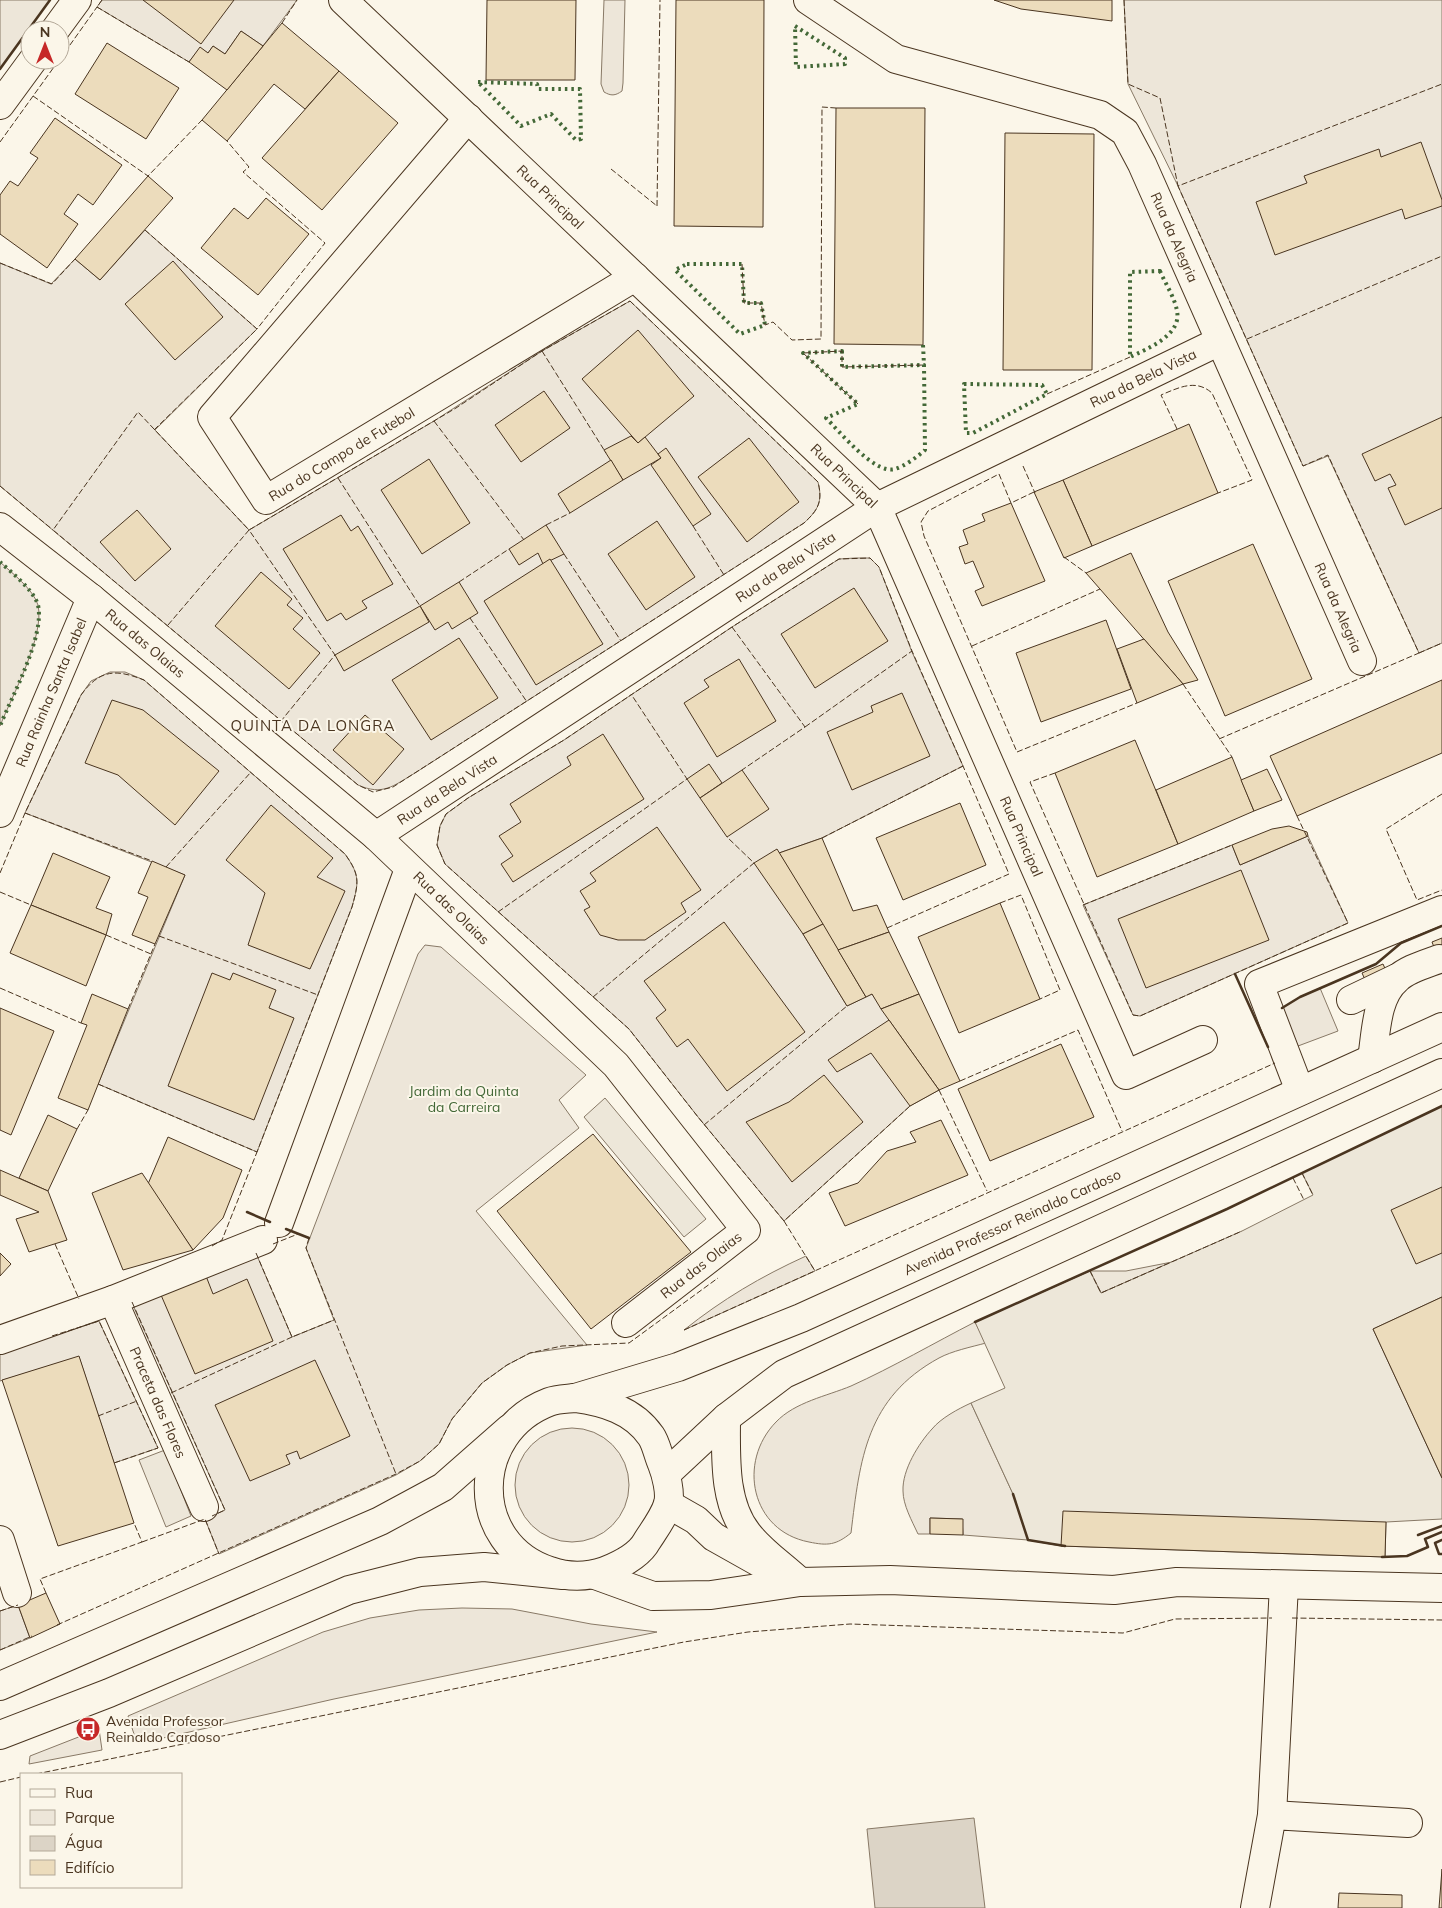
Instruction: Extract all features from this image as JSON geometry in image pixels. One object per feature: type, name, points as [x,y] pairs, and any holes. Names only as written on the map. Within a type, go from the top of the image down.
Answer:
[{"type":"street","points":[[63,20],[78,0]]},
{"type":"street","name":"Rua Principal","points":[[343,0],[877,508],[1126,1075],[1203,1040]]},
{"type":"street","name":"Rua da Alegria","points":[[808,0],[896,60],[1100,115],[1125,132],[1142,164],[1362,661]]},
{"type":"street","points":[[0,105],[26,70]]},
{"type":"street","name":"Rua do Campo de Futebol","points":[[468,118],[212,417],[266,500],[635,277]]},
{"type":"street","name":"Rua da Bela Vista","points":[[376,836],[877,508],[1220,341]]},
{"type":"street","name":"Rua das Olaias","points":[[0,527],[91,598],[376,836],[616,1065],[746,1230],[626,1324]]},
{"type":"street","name":"Rua Rainha Santa Isabel","points":[[0,813],[91,598]]},
{"type":"street","points":[[0,1340],[113,1300],[271,1232],[409,869]]},
{"type":"street","points":[[1300,1091],[1259,984],[1442,910]]},
{"type":"street","points":[[1351,1000],[1397,978],[1440,964]]},
{"type":"street","points":[[1381,1006],[1440,964]]},
{"type":"street","points":[[1372,1059],[1381,1006],[1386,992],[1397,978]]},
{"type":"street","name":"Avenida Professor Reinaldo Cardoso","points":[[575,1398],[678,1367],[794,1322],[1442,1027]]},
{"type":"street","points":[[666,1474],[726,1418],[784,1374],[1442,1073]]},
{"type":"street","name":"Praceta das Flores","points":[[113,1300],[204,1507]]},
{"type":"street","points":[[0,1686],[380,1522],[443,1487],[528,1412],[551,1402],[575,1398],[604,1402],[630,1415],[651,1436],[666,1474],[668,1504],[645,1546],[622,1565],[595,1575]]},
{"type":"street","points":[[726,1418],[727,1461],[731,1495],[739,1520],[749,1535],[800,1582]]},
{"type":"street","points":[[509,1429],[495,1452],[488,1478],[489,1505],[499,1530],[515,1552],[538,1567],[563,1575]]},
{"type":"street","points":[[668,1504],[696,1520],[714,1537],[764,1566],[800,1582]]},
{"type":"street","points":[[0,1540],[17,1592]]},
{"type":"street","points":[[0,1735],[100,1697],[349,1590],[420,1572],[484,1566],[563,1575],[595,1575],[653,1596],[711,1595],[800,1582],[890,1580],[1114,1590],[1177,1582],[1442,1588]]},
{"type":"street","points":[[1255,1908],[1272,1815],[1284,1585]]},
{"type":"street","points":[[1272,1815],[1408,1823]]},
{"type":"green space","points":[[0,0],[50,0],[36,20],[20,20],[20,41],[0,69]]},
{"type":"green space","points":[[102,0],[297,0],[263,46],[241,31],[225,54],[213,46],[208,53],[200,48],[189,62],[97,7]]},
{"type":"green space","points":[[604,0],[625,0],[622,91],[613,95],[604,92],[601,84]]},
{"type":"green space","points":[[1124,0],[1442,0],[1442,643],[1419,653],[1328,456],[1303,466],[1178,186],[1128,84]]},
{"type":"green space","points":[[145,230],[257,329],[155,430],[249,530],[434,421],[542,351],[630,301],[818,482],[820,495],[816,510],[804,523],[415,773],[388,788],[374,790],[358,785],[0,486],[0,263],[51,284],[75,259],[100,280]]},
{"type":"green space","points":[[870,558],[879,567],[912,652],[963,766],[822,838],[779,853],[803,934],[847,1006],[872,994],[939,1090],[910,1106],[784,1221],[698,1117],[629,1029],[445,864],[437,845],[440,826],[446,814],[468,798],[564,740],[732,627],[839,559]]},
{"type":"green space","points":[[0,562],[32,593],[38,605],[39,618],[37,633],[26,666],[0,726]]},
{"type":"green space","points":[[110,672],[125,672],[144,680],[345,854],[356,873],[357,885],[352,907],[257,1152],[98,1084],[185,875],[25,813],[81,695],[91,681]]},
{"type":"green space","points":[[1308,836],[1348,923],[1140,1016],[1133,1015],[1083,905],[1232,845],[1240,865]]},
{"type":"green space","name":"Jardim da Quinta da Carreira","points":[[425,945],[441,947],[586,1075],[559,1100],[579,1128],[476,1211],[587,1345],[530,1353],[507,1365],[482,1383],[452,1419],[439,1444],[420,1461],[396,1475],[219,1554],[205,1519],[225,1510],[131,1301],[255,1251],[292,1337],[334,1320],[306,1248],[418,954]]},
{"type":"green space","points":[[1320,988],[1338,1031],[1298,1046],[1282,1008]]},
{"type":"green space","points":[[806,1256],[815,1271],[684,1330],[742,1289]]},
{"type":"green space","points":[[1172,1262],[1101,1293],[1090,1271],[1126,1271]]},
{"type":"green space","points":[[99,1321],[158,1448],[114,1463],[79,1357],[0,1381],[0,1353]]},
{"type":"green space","points":[[975,1322],[986,1343],[939,1358],[915,1374],[896,1392],[881,1411],[871,1433],[858,1480],[851,1533],[831,1544],[821,1544],[789,1535],[774,1524],[763,1510],[756,1493],[754,1475],[757,1456],[764,1438],[776,1422],[792,1409],[867,1379]]},
{"type":"green space","points":[[971,1403],[1013,1494],[1028,1540],[963,1535],[962,1519],[930,1518],[930,1534],[918,1534],[908,1513],[903,1496],[903,1483],[908,1466],[917,1449],[940,1421]]},
{"type":"green space","points":[[572,1428],[594,1432],[612,1445],[625,1463],[629,1485],[625,1507],[612,1525],[594,1538],[572,1542],[550,1538],[532,1525],[519,1507],[515,1485],[519,1463],[532,1445],[550,1432]]},
{"type":"green space","points":[[18,1605],[30,1638],[0,1650],[0,1611]]},
{"type":"green space","points":[[462,1608],[512,1609],[591,1624],[657,1632],[334,1699],[163,1738],[136,1740],[128,1716],[323,1632],[370,1618],[419,1610]]},
{"type":"green space","points":[[99,1729],[102,1750],[29,1764],[30,1756]]},
{"type":"shaded area","points":[[605,1098],[706,1219],[684,1237],[584,1117]]},
{"type":"shaded area","points":[[1442,1106],[1442,1297],[1373,1329],[1442,1478],[1442,1519],[1386,1522],[1385,1557],[1061,1546],[1028,1540],[1013,1494],[971,1403],[1005,1388],[975,1322],[1090,1271],[1101,1293],[1242,1231],[1313,1195],[1302,1173]]},
{"type":"shaded area","points":[[165,1450],[191,1516],[166,1527],[139,1460]]},
{"type":"water","points":[[974,1818],[985,1908],[875,1908],[867,1829]]},
{"type":"building","points":[[143,0],[234,0],[201,44]]},
{"type":"building","points":[[487,0],[576,0],[575,80],[486,80]]},
{"type":"building","points":[[676,0],[764,0],[763,227],[674,226]]},
{"type":"building","points":[[994,0],[1112,0],[1112,21],[1021,9]]},
{"type":"building","points":[[282,23],[339,71],[305,109],[274,84],[227,141],[202,120]]},
{"type":"building","points":[[241,31],[263,46],[227,90],[189,62],[200,47],[208,53],[213,46],[225,54]]},
{"type":"building","points":[[107,43],[179,88],[146,139],[75,94]]},
{"type":"building","points":[[339,71],[398,123],[322,210],[262,158]]},
{"type":"building","points":[[836,108],[925,108],[923,345],[834,344]]},
{"type":"building","points":[[55,118],[122,165],[93,205],[78,194],[64,214],[78,224],[47,268],[0,234],[0,195],[10,181],[18,186],[38,158],[30,153]]},
{"type":"building","points":[[1005,133],[1094,134],[1092,370],[1003,370]]},
{"type":"building","points":[[1421,142],[1442,200],[1442,206],[1405,219],[1402,209],[1275,255],[1256,202],[1307,183],[1304,176],[1379,149],[1381,157]]},
{"type":"building","points":[[148,176],[173,198],[100,280],[75,259]]},
{"type":"building","points":[[266,198],[309,234],[258,295],[201,248],[234,208],[248,219]]},
{"type":"building","points":[[173,261],[223,317],[175,360],[125,304]]},
{"type":"building","points":[[638,330],[694,396],[638,443],[582,379]]},
{"type":"building","points":[[544,391],[570,428],[521,462],[495,425]]},
{"type":"building","points":[[1442,417],[1442,508],[1405,525],[1388,488],[1396,485],[1390,474],[1375,481],[1362,454]]},
{"type":"building","points":[[1189,424],[1218,493],[1092,546],[1063,480]]},
{"type":"building","points":[[631,436],[638,443],[645,437],[661,458],[623,480],[604,450]]},
{"type":"building","points":[[749,438],[799,502],[747,542],[698,477]]},
{"type":"building","points":[[666,448],[711,514],[693,526],[651,465],[661,458],[658,454]]},
{"type":"building","points":[[429,459],[470,523],[422,554],[381,490]]},
{"type":"building","points":[[611,460],[623,480],[570,513],[558,494]]},
{"type":"building","points":[[1063,480],[1092,546],[1064,558],[1034,492]]},
{"type":"building","points":[[1011,503],[1045,581],[982,606],[975,591],[984,587],[973,561],[965,564],[959,547],[968,544],[963,530],[985,521],[982,514]]},
{"type":"building","points":[[137,510],[171,549],[135,581],[100,542]]},
{"type":"building","points":[[341,515],[351,531],[358,526],[393,584],[362,601],[367,608],[346,620],[341,613],[327,621],[283,549]]},
{"type":"building","points":[[657,521],[695,577],[646,610],[608,554]]},
{"type":"building","points":[[546,525],[564,554],[543,564],[538,553],[519,565],[509,549]]},
{"type":"building","points":[[1253,544],[1312,679],[1225,716],[1168,581]]},
{"type":"building","points":[[1131,553],[1168,632],[1198,680],[1183,684],[1086,573]]},
{"type":"building","points":[[550,559],[603,644],[536,685],[484,601]]},
{"type":"building","points":[[261,572],[292,599],[287,605],[303,618],[293,629],[320,653],[289,689],[215,626]]},
{"type":"building","points":[[459,582],[478,613],[452,629],[448,622],[435,630],[420,606]]},
{"type":"building","points":[[854,588],[888,641],[815,688],[781,634]]},
{"type":"building","points":[[420,606],[429,622],[344,671],[335,655]]},
{"type":"building","points":[[1106,620],[1131,689],[1041,722],[1016,653]]},
{"type":"building","points":[[459,638],[498,698],[431,740],[392,680]]},
{"type":"building","points":[[1144,639],[1183,684],[1137,703],[1117,649]]},
{"type":"building","points":[[739,659],[776,721],[717,757],[684,703],[709,687],[704,680]]},
{"type":"building","points":[[1442,680],[1442,753],[1297,816],[1270,756]]},
{"type":"building","points":[[902,693],[930,756],[852,790],[827,732],[873,712],[871,706]]},
{"type":"building","points":[[112,700],[143,710],[219,771],[175,825],[118,775],[85,763]]},
{"type":"building","points":[[365,715],[404,749],[373,785],[333,750]]},
{"type":"building","points":[[603,734],[644,799],[513,882],[501,864],[513,856],[499,836],[521,822],[510,804],[571,765],[567,757]]},
{"type":"building","points":[[1135,740],[1178,844],[1097,877],[1055,773]]},
{"type":"building","points":[[1232,757],[1254,811],[1178,844],[1156,790]]},
{"type":"building","points":[[709,764],[722,783],[700,798],[687,779]]},
{"type":"building","points":[[1267,769],[1282,800],[1254,811],[1241,780]]},
{"type":"building","points":[[742,770],[769,809],[727,837],[700,798]]},
{"type":"building","points":[[960,803],[986,865],[903,900],[876,838]]},
{"type":"building","points":[[271,805],[333,858],[317,877],[345,891],[310,969],[248,945],[265,893],[226,860]]},
{"type":"building","points":[[1289,826],[1307,832],[1308,836],[1240,865],[1232,845],[1272,829]]},
{"type":"building","points":[[657,827],[701,890],[681,903],[686,912],[645,940],[618,940],[600,935],[584,910],[590,907],[580,891],[596,881],[590,873]]},
{"type":"building","points":[[822,838],[853,911],[877,905],[889,932],[838,950],[779,853]]},
{"type":"building","points":[[777,849],[823,924],[803,934],[754,863]]},
{"type":"building","points":[[53,853],[110,877],[96,908],[112,914],[106,935],[31,905]]},
{"type":"building","points":[[152,861],[185,875],[155,944],[132,935],[148,897],[138,893]]},
{"type":"building","points":[[1241,870],[1269,940],[1146,988],[1118,919]]},
{"type":"building","points":[[1000,903],[1040,999],[959,1033],[918,937]]},
{"type":"building","points":[[31,905],[106,935],[86,986],[10,953]]},
{"type":"building","points":[[724,922],[805,1032],[727,1091],[688,1039],[677,1047],[656,1018],[666,1010],[644,981]]},
{"type":"building","points":[[823,924],[866,997],[847,1006],[803,934]]},
{"type":"building","points":[[889,932],[919,994],[881,1009],[872,994],[866,997],[838,950]]},
{"type":"building","points":[[1442,938],[1442,967],[1432,942]]},
{"type":"building","points":[[1383,964],[1388,975],[1367,984],[1362,973]]},
{"type":"building","points":[[212,973],[230,980],[233,973],[276,990],[269,1008],[294,1018],[254,1120],[168,1086]]},
{"type":"building","points":[[92,994],[128,1009],[88,1110],[58,1098],[87,1025],[81,1023]]},
{"type":"building","points":[[919,994],[960,1081],[939,1090],[881,1009]]},
{"type":"building","points":[[0,1008],[54,1031],[11,1135],[0,1130]]},
{"type":"building","points":[[889,1020],[939,1090],[910,1106],[871,1053],[837,1072],[828,1060]]},
{"type":"building","points":[[1061,1044],[1094,1117],[990,1161],[958,1089]]},
{"type":"building","points":[[824,1075],[863,1122],[792,1182],[746,1122],[789,1102]]},
{"type":"building","points":[[48,1115],[77,1129],[48,1191],[19,1178]]},
{"type":"building","points":[[941,1120],[968,1175],[845,1226],[829,1193],[858,1183],[887,1151],[916,1142],[910,1132]]},
{"type":"building","points":[[593,1134],[691,1252],[591,1329],[497,1211]]},
{"type":"building","points":[[168,1137],[242,1170],[223,1218],[193,1250],[148,1184]]},
{"type":"building","points":[[0,1170],[48,1191],[67,1240],[29,1252],[16,1219],[39,1212],[0,1195]]},
{"type":"building","points":[[142,1173],[193,1250],[123,1270],[92,1193]]},
{"type":"building","points":[[1442,1187],[1442,1253],[1416,1264],[1391,1210]]},
{"type":"building","points":[[0,1253],[11,1264],[0,1276]]},
{"type":"building","points":[[206,1276],[213,1294],[247,1279],[273,1341],[195,1374],[161,1295]]},
{"type":"building","points":[[1442,1297],[1442,1478],[1373,1329]]},
{"type":"building","points":[[79,1356],[134,1523],[58,1546],[2,1380]]},
{"type":"building","points":[[315,1360],[350,1436],[300,1459],[297,1451],[286,1455],[290,1464],[250,1481],[215,1405]]},
{"type":"building","points":[[1063,1511],[1386,1522],[1385,1557],[1061,1546]]},
{"type":"building","points":[[930,1518],[963,1519],[963,1535],[930,1534]]},
{"type":"building","points":[[46,1593],[60,1624],[30,1638],[18,1605]]},
{"type":"building","points":[[1442,1869],[1442,1908],[1439,1908]]},
{"type":"building","points":[[1339,1893],[1402,1895],[1402,1908],[1338,1908]]},
{"type":"hedge","points":[[795,26],[845,58],[845,64],[796,67],[795,26]]},
{"type":"hedge","points":[[478,82],[537,84],[538,89],[580,89],[581,139],[576,140],[551,114],[521,126],[478,82]]},
{"type":"hedge","points":[[687,264],[742,264],[744,303],[761,303],[765,325],[740,334],[675,270],[687,264]]},
{"type":"hedge","points":[[1160,271],[1174,301],[1177,320],[1169,334],[1162,340],[1130,357],[1130,272],[1160,271]]},
{"type":"hedge","points":[[923,345],[924,365]]},
{"type":"hedge","points":[[842,351],[842,367],[924,365],[925,450],[903,466],[895,469],[878,466],[858,451],[826,418],[858,404],[803,353],[842,351]]},
{"type":"hedge","points":[[964,384],[1042,385],[1047,394],[973,433],[966,433],[964,384]]},
{"type":"hedge","points":[[0,562],[32,593],[38,605],[39,618],[37,633],[26,666],[0,726]]},
{"type":"fence","points":[[102,0],[97,7],[189,62]]},
{"type":"fence","points":[[282,23],[297,0]]},
{"type":"fence","points":[[657,206],[660,0]]},
{"type":"fence","points":[[1124,0],[1128,84],[1160,98],[1178,186]]},
{"type":"fence","points":[[70,45],[97,7]]},
{"type":"fence","points":[[0,142],[52,70]]},
{"type":"fence","points":[[1219,739],[1419,653],[1328,455],[1303,466],[1178,186],[1442,84]]},
{"type":"fence","points":[[33,96],[148,176],[202,120]]},
{"type":"fence","points":[[742,264],[744,303],[761,303],[765,325],[773,322],[792,340],[821,339],[822,107],[836,108]]},
{"type":"fence","points":[[145,230],[257,329],[325,243],[243,172],[249,167],[227,141]]},
{"type":"fence","points":[[611,169],[657,206]]},
{"type":"fence","points":[[1247,339],[1442,256]]},
{"type":"fence","points":[[0,263],[52,284],[75,259]]},
{"type":"fence","points":[[630,301],[818,482],[820,495],[816,510],[804,523],[393,787],[373,792],[358,785],[53,530],[138,412],[249,530],[456,408],[542,351],[630,301]]},
{"type":"fence","points":[[154,430],[257,329]]},
{"type":"fence","points":[[542,351],[606,453]]},
{"type":"fence","points":[[858,404],[803,353],[842,351],[842,367],[924,365]]},
{"type":"fence","points":[[1047,394],[1130,357]]},
{"type":"fence","points":[[1177,429],[1161,395],[1181,387],[1194,385],[1200,386],[1212,393],[1252,480],[1218,493]]},
{"type":"fence","points":[[434,421],[524,540]]},
{"type":"fence","points":[[1023,466],[1035,493]]},
{"type":"fence","points":[[1034,492],[1011,503],[999,474],[928,511],[921,522],[924,536],[1017,752],[1137,703]]},
{"type":"fence","points":[[338,478],[420,606]]},
{"type":"fence","points":[[0,486],[53,530]]},
{"type":"fence","points":[[546,525],[570,513]]},
{"type":"fence","points":[[693,526],[724,575]]},
{"type":"fence","points":[[168,625],[249,530],[335,655],[281,721]]},
{"type":"fence","points":[[459,582],[509,549]]},
{"type":"fence","points":[[564,554],[621,641]]},
{"type":"fence","points":[[1064,557],[1086,573]]},
{"type":"fence","points":[[822,838],[963,766],[912,651],[879,567],[870,558],[839,559],[732,627],[564,740],[468,798],[446,814],[440,826],[437,845],[445,864],[629,1029],[698,1117],[784,1221],[910,1106]]},
{"type":"fence","points":[[972,646],[1100,589]]},
{"type":"fence","points":[[470,618],[527,702]]},
{"type":"fence","points":[[732,627],[805,727],[742,770]]},
{"type":"fence","points":[[1419,653],[1442,643]]},
{"type":"fence","points":[[805,727],[912,651]]},
{"type":"fence","points":[[98,1084],[257,1152],[352,907],[357,885],[356,873],[345,854],[144,680],[125,674],[109,674],[95,680],[81,695],[25,813],[152,861]]},
{"type":"fence","points":[[1183,684],[1232,757]]},
{"type":"fence","points":[[498,912],[687,779],[631,694]]},
{"type":"fence","points":[[887,928],[1009,874],[963,766]]},
{"type":"fence","points":[[166,867],[251,772]]},
{"type":"fence","points":[[1055,773],[1030,782],[1133,1015],[1140,1016],[1348,923],[1297,816]]},
{"type":"fence","points":[[1442,794],[1386,829],[1417,900],[1442,890]]},
{"type":"fence","points":[[0,873],[25,813]]},
{"type":"fence","points":[[593,997],[754,863],[727,837]]},
{"type":"fence","points":[[1083,905],[1232,845]]},
{"type":"fence","points":[[0,892],[31,905]]},
{"type":"fence","points":[[1000,903],[1021,895],[1060,990],[1040,999]]},
{"type":"fence","points":[[106,935],[151,954]]},
{"type":"fence","points":[[159,936],[318,995]]},
{"type":"fence","points":[[128,1009],[155,944]]},
{"type":"fence","points":[[0,988],[81,1023]]},
{"type":"fence","points":[[704,1125],[847,1006]]},
{"type":"fence","points":[[960,1081],[1078,1030],[1122,1131]]},
{"type":"fence","points":[[684,1330],[1275,1063]]},
{"type":"fence","points":[[939,1090],[987,1191]]},
{"type":"fence","points":[[77,1129],[88,1110]]},
{"type":"fence","points":[[212,1246],[222,1240],[257,1152]]},
{"type":"fence","points":[[1302,1173],[1313,1195]]},
{"type":"fence","points":[[1293,1178],[1304,1200]]},
{"type":"fence","points":[[784,1221],[815,1271]]},
{"type":"fence","points":[[1090,1271],[1101,1293],[1242,1231]]},
{"type":"fence","points":[[273,1244],[298,1234]]},
{"type":"fence","points":[[309,1238],[306,1248],[396,1474]]},
{"type":"fence","points":[[55,1244],[79,1299]]},
{"type":"fence","points":[[256,1253],[292,1337],[334,1320]]},
{"type":"fence","points":[[57,1625],[396,1474],[420,1461],[439,1444],[452,1419],[482,1383],[507,1365],[530,1353],[562,1346],[629,1343],[718,1278]]},
{"type":"fence","points":[[132,1302],[225,1510],[212,1516]]},
{"type":"fence","points":[[52,1336],[99,1321],[158,1448],[114,1463]]},
{"type":"fence","points":[[171,1393],[292,1337]]},
{"type":"fence","points":[[98,1416],[137,1401]]},
{"type":"fence","points":[[142,1542],[205,1519],[219,1554]]},
{"type":"fence","points":[[46,1593],[40,1579],[142,1542],[134,1523]]},
{"type":"fence","points":[[0,1611],[18,1605]]},
{"type":"fence","points":[[41,1773],[684,1642],[748,1632],[850,1624],[1123,1633],[1175,1619],[1272,1618]]},
{"type":"fence","points":[[1292,1618],[1442,1620]]},
{"type":"fence","points":[[0,1650],[32,1636]]},
{"type":"fence","points":[[0,1782],[20,1777]]},
{"type":"wall","points":[[0,69],[50,0]]},
{"type":"wall","points":[[1282,1008],[1300,997],[1376,964],[1401,943],[1442,926]]},
{"type":"wall","points":[[1235,974],[1268,1047]]},
{"type":"wall","points":[[975,1322],[1227,1209],[1442,1106]]},
{"type":"wall","points":[[247,1212],[270,1222]]},
{"type":"wall","points":[[286,1229],[309,1238]]},
{"type":"wall","points":[[1013,1494],[1028,1540],[1065,1546]]},
{"type":"wall","points":[[1418,1535],[1442,1526]]},
{"type":"wall","points":[[1382,1557],[1407,1556],[1428,1547],[1425,1539],[1442,1532]]},
{"type":"wall","points":[[1442,1540],[1435,1543],[1439,1554],[1442,1554]]},
{"type":"place","name":"Avenida Professor Reinaldo Cardoso","points":[[88,1729]]},
{"type":"district","name":"QUINTA DA LONGRA","points":[[313,726]]}]
